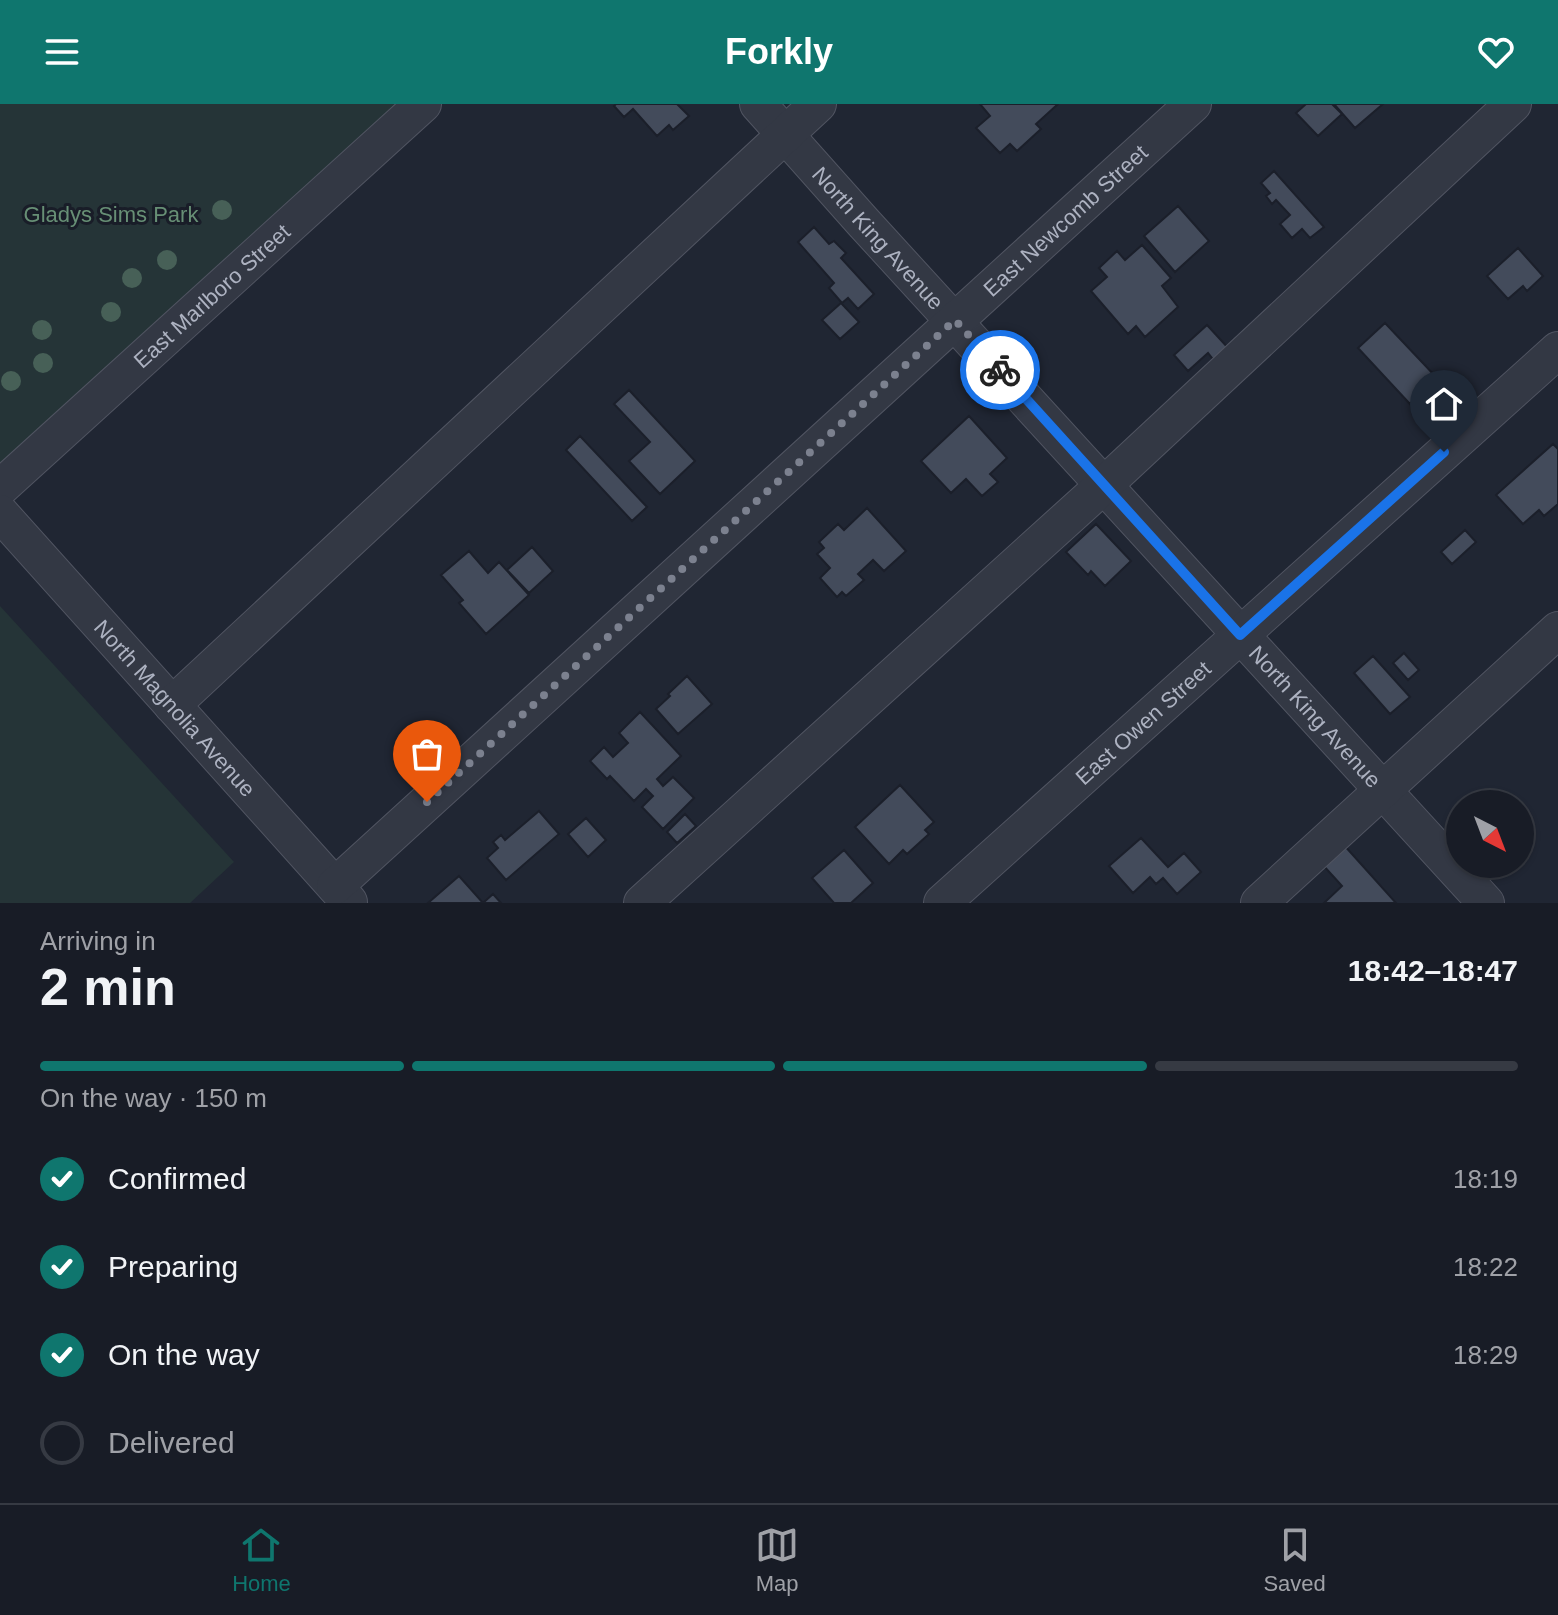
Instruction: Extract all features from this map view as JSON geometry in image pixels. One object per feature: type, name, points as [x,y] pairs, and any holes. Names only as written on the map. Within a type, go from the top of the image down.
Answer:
[{"type":"street","name":"East Marlboro Street","points":[[0,488],[423,104]]},
{"type":"street","name":"North King Avenue","points":[[758,104],[1486,903]]},
{"type":"street","points":[[172,705],[818,104]]},
{"type":"street","name":"East Newcomb Street","points":[[343,894],[955,320],[1193,104]]},
{"type":"street","points":[[642,903],[1104,485],[1513,104]]},
{"type":"street","name":"East Owen Street","points":[[942,903],[1558,350]]},
{"type":"street","name":"North Magnolia Avenue","points":[[0,513],[343,894]]},
{"type":"street","points":[[1259,903],[1558,630]]},
{"type":"green space","name":"Gladys Sims Park","points":[[0,104],[396,104],[0,463]]},
{"type":"green space","points":[[0,606],[234,862],[190,903],[0,903]]},
{"type":"building","points":[[677,104],[689,116],[673,130],[669,125],[657,136],[633,109],[624,117],[614,106]]},
{"type":"building","points":[[980,104],[1058,104],[1036,124],[1041,129],[1017,151],[1010,144],[1000,153],[976,128],[990,116]]},
{"type":"building","points":[[1306,104],[1332,104],[1342,114],[1318,136],[1296,113]]},
{"type":"building","points":[[1334,104],[1383,104],[1355,128]]},
{"type":"building","points":[[1274,171],[1324,227],[1310,238],[1302,229],[1292,238],[1280,224],[1290,215],[1276,200],[1272,204],[1266,196],[1270,193],[1261,183]]},
{"type":"building","points":[[1178,206],[1209,241],[1175,272],[1144,236]]},
{"type":"building","points":[[814,227],[829,244],[834,241],[846,253],[841,258],[874,294],[858,309],[848,298],[842,303],[829,288],[834,283],[798,242]]},
{"type":"building","points":[[1142,245],[1171,278],[1162,286],[1178,307],[1145,337],[1136,326],[1128,334],[1091,291],[1107,277],[1099,268],[1117,251],[1125,260]]},
{"type":"building","points":[[1518,248],[1543,276],[1527,291],[1523,286],[1508,299],[1487,276]]},
{"type":"building","points":[[841,303],[859,322],[840,339],[822,320]]},
{"type":"building","points":[[1385,323],[1437,378],[1410,404],[1358,348]]},
{"type":"building","points":[[1207,325],[1230,350],[1216,363],[1208,353],[1188,371],[1174,355]]},
{"type":"building","points":[[629,390],[695,461],[660,494],[629,461],[650,442],[614,404]]},
{"type":"building","points":[[969,416],[1007,458],[990,474],[998,482],[982,496],[966,479],[951,493],[921,461]]},
{"type":"building","points":[[580,436],[647,507],[632,521],[566,450]]},
{"type":"building","points":[[1553,444],[1558,449],[1558,504],[1544,516],[1539,510],[1523,524],[1496,495]]},
{"type":"building","points":[[867,508],[906,551],[884,571],[873,560],[858,574],[864,580],[846,596],[842,592],[837,597],[820,578],[830,568],[817,554],[824,548],[819,542],[838,524],[844,530]]},
{"type":"building","points":[[1096,524],[1131,561],[1105,586],[1091,571],[1088,575],[1066,552]]},
{"type":"building","points":[[1465,530],[1476,542],[1452,564],[1441,552]]},
{"type":"building","points":[[532,547],[553,571],[529,593],[507,570]]},
{"type":"building","points":[[469,551],[488,573],[499,562],[529,595],[486,634],[459,603],[463,600],[441,575]]},
{"type":"building","points":[[1404,653],[1419,670],[1408,680],[1393,663]]},
{"type":"building","points":[[1373,656],[1410,697],[1390,714],[1354,673]]},
{"type":"building","points":[[687,676],[712,704],[678,734],[656,709]]},
{"type":"building","points":[[640,712],[681,756],[657,779],[663,786],[673,777],[694,798],[663,829],[642,807],[653,796],[646,789],[634,801],[590,761],[604,747],[613,757],[628,743],[619,733]]},
{"type":"building","points":[[900,785],[934,822],[925,830],[929,834],[907,854],[903,850],[889,864],[855,827]]},
{"type":"building","points":[[539,811],[559,834],[506,880],[487,858],[498,848],[493,842],[501,835],[505,840]]},
{"type":"building","points":[[685,814],[696,826],[677,843],[667,832]]},
{"type":"building","points":[[586,818],[606,840],[588,857],[568,834]]},
{"type":"building","points":[[1141,838],[1168,867],[1184,853],[1201,872],[1177,894],[1163,878],[1156,884],[1150,877],[1133,893],[1109,866]]},
{"type":"building","points":[[1343,844],[1396,903],[1324,903],[1342,886],[1322,864]]},
{"type":"building","points":[[844,850],[873,883],[851,903],[834,903],[812,878]]},
{"type":"building","points":[[459,876],[483,903],[428,903]]},
{"type":"building","points":[[493,894],[501,903],[483,903]]},
{"type":"way so far","points":[[427,802],[955,320],[1000,370]]},
{"type":"route","points":[[1000,370],[1240,635],[1444,452]]}]
